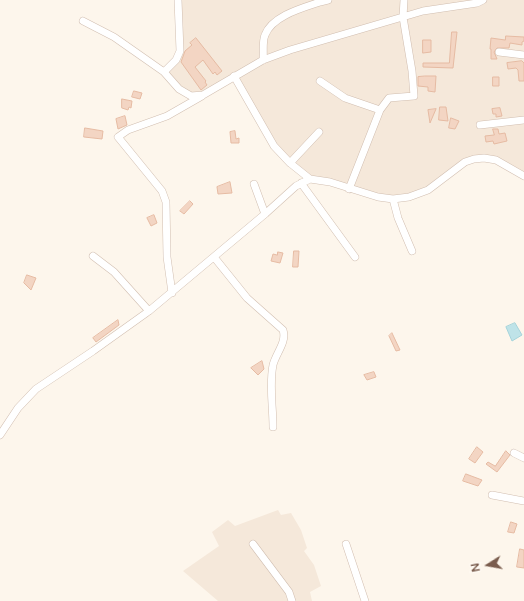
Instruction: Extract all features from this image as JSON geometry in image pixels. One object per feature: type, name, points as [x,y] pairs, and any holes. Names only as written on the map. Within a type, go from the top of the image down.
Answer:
[{"type":"street","points":[[164,72],[176,60],[180,51],[178,0]]},
{"type":"street","points":[[306,7],[311,0]]},
{"type":"street","points":[[263,60],[264,36],[268,28],[276,21],[320,1],[328,0]]},
{"type":"street","points":[[349,189],[380,110],[389,98],[414,96],[412,71],[402,17],[404,0]]},
{"type":"street","points":[[172,293],[167,257],[166,202],[158,187],[118,137],[128,130],[167,116],[263,60],[290,50],[423,11],[477,3],[482,0]]},
{"type":"street","points":[[83,21],[114,37],[164,72],[179,88],[190,96],[204,95]]},
{"type":"street","points":[[499,52],[524,56]]},
{"type":"street","points":[[234,76],[274,146],[290,163],[310,179],[330,182],[386,199],[393,199],[409,197],[428,190],[465,162],[474,159],[484,158],[496,160],[524,176]]},
{"type":"street","points":[[320,81],[345,98],[380,110]]},
{"type":"street","points":[[480,125],[524,120]]},
{"type":"street","points":[[290,163],[319,132]]},
{"type":"street","points":[[0,435],[18,408],[36,389],[149,311],[266,214],[296,186],[310,179]]},
{"type":"street","points":[[301,183],[355,257]]},
{"type":"street","points":[[254,184],[266,214]]},
{"type":"street","points":[[393,199],[398,218],[412,251]]},
{"type":"street","points":[[93,256],[114,272],[149,311]]},
{"type":"street","points":[[214,256],[247,298],[283,330],[284,340],[276,356],[272,374],[273,427]]},
{"type":"street","points":[[514,453],[524,458]]},
{"type":"street","points":[[492,495],[524,501]]},
{"type":"street","points":[[254,544],[288,592],[292,601]]},
{"type":"street","points":[[346,544],[365,601]]},
{"type":"shaded area","points":[[178,0],[524,0],[524,175],[496,160],[475,159],[429,190],[385,200],[310,179],[290,164],[233,78],[203,96],[190,96],[164,72],[179,55]]},
{"type":"shaded area","points":[[278,510],[281,515],[291,513],[301,530],[307,548],[304,551],[314,565],[321,586],[310,592],[312,601],[218,601],[183,571],[219,546],[212,532],[228,520],[235,526]]},
{"type":"water","points":[[515,323],[522,335],[512,341],[506,327]]},
{"type":"building","points":[[452,32],[457,32],[453,68],[423,67],[423,63],[449,63]]},
{"type":"building","points":[[506,36],[524,37],[524,41],[522,42],[522,45],[510,43],[509,48],[497,48],[494,52],[497,59],[491,59],[491,38],[505,40]]},
{"type":"building","points":[[196,38],[222,71],[217,75],[215,72],[213,74],[203,60],[195,67],[206,81],[205,82],[207,85],[201,90],[181,62],[185,51],[192,45],[190,43]]},
{"type":"building","points":[[423,40],[431,40],[431,52],[423,53]]},
{"type":"building","points":[[522,61],[524,63],[524,81],[519,81],[518,70],[516,68],[508,69],[507,63]]},
{"type":"building","points":[[436,76],[435,92],[428,91],[428,87],[418,86],[418,77]]},
{"type":"building","points":[[493,77],[499,77],[499,86],[493,86]]},
{"type":"building","points":[[134,91],[142,93],[140,99],[132,97]]},
{"type":"building","points":[[122,99],[132,101],[131,108],[129,107],[128,110],[122,108]]},
{"type":"building","points":[[440,107],[446,107],[448,121],[439,120]]},
{"type":"building","points":[[500,108],[502,116],[496,117],[496,114],[493,114],[492,109]]},
{"type":"building","points":[[436,109],[430,123],[428,110]]},
{"type":"building","points":[[125,116],[127,125],[118,129],[116,119]]},
{"type":"building","points":[[451,118],[459,121],[455,129],[449,128]]},
{"type":"building","points":[[85,128],[103,131],[102,139],[84,137]]},
{"type":"building","points":[[493,129],[498,129],[499,134],[505,133],[507,141],[494,144],[493,141],[486,142],[485,136],[494,135]]},
{"type":"building","points":[[235,131],[236,139],[239,138],[239,143],[231,143],[230,132]]},
{"type":"building","points":[[230,182],[232,193],[218,194],[217,187]]},
{"type":"building","points":[[190,201],[193,204],[184,214],[180,211]]},
{"type":"building","points":[[154,215],[157,223],[151,226],[147,218]]},
{"type":"building","points":[[294,251],[299,251],[298,267],[293,267]]},
{"type":"building","points":[[278,252],[283,253],[280,263],[271,261],[273,254],[277,255]]},
{"type":"building","points":[[27,275],[36,278],[31,290],[24,283]]},
{"type":"building","points":[[118,320],[119,325],[96,342],[93,338]]},
{"type":"building","points":[[392,333],[400,350],[396,351],[389,336]]},
{"type":"building","points":[[262,361],[264,369],[258,375],[251,368]]},
{"type":"building","points":[[374,372],[376,377],[367,380],[364,375]]},
{"type":"building","points":[[477,447],[483,452],[475,463],[469,459]]},
{"type":"building","points":[[506,451],[510,455],[497,472],[486,464],[488,462],[495,466]]},
{"type":"building","points":[[466,474],[482,480],[478,486],[463,481]]},
{"type":"building","points":[[511,522],[517,524],[514,533],[508,532]]},
{"type":"building","points":[[520,549],[524,550],[524,568],[517,567]]}]
